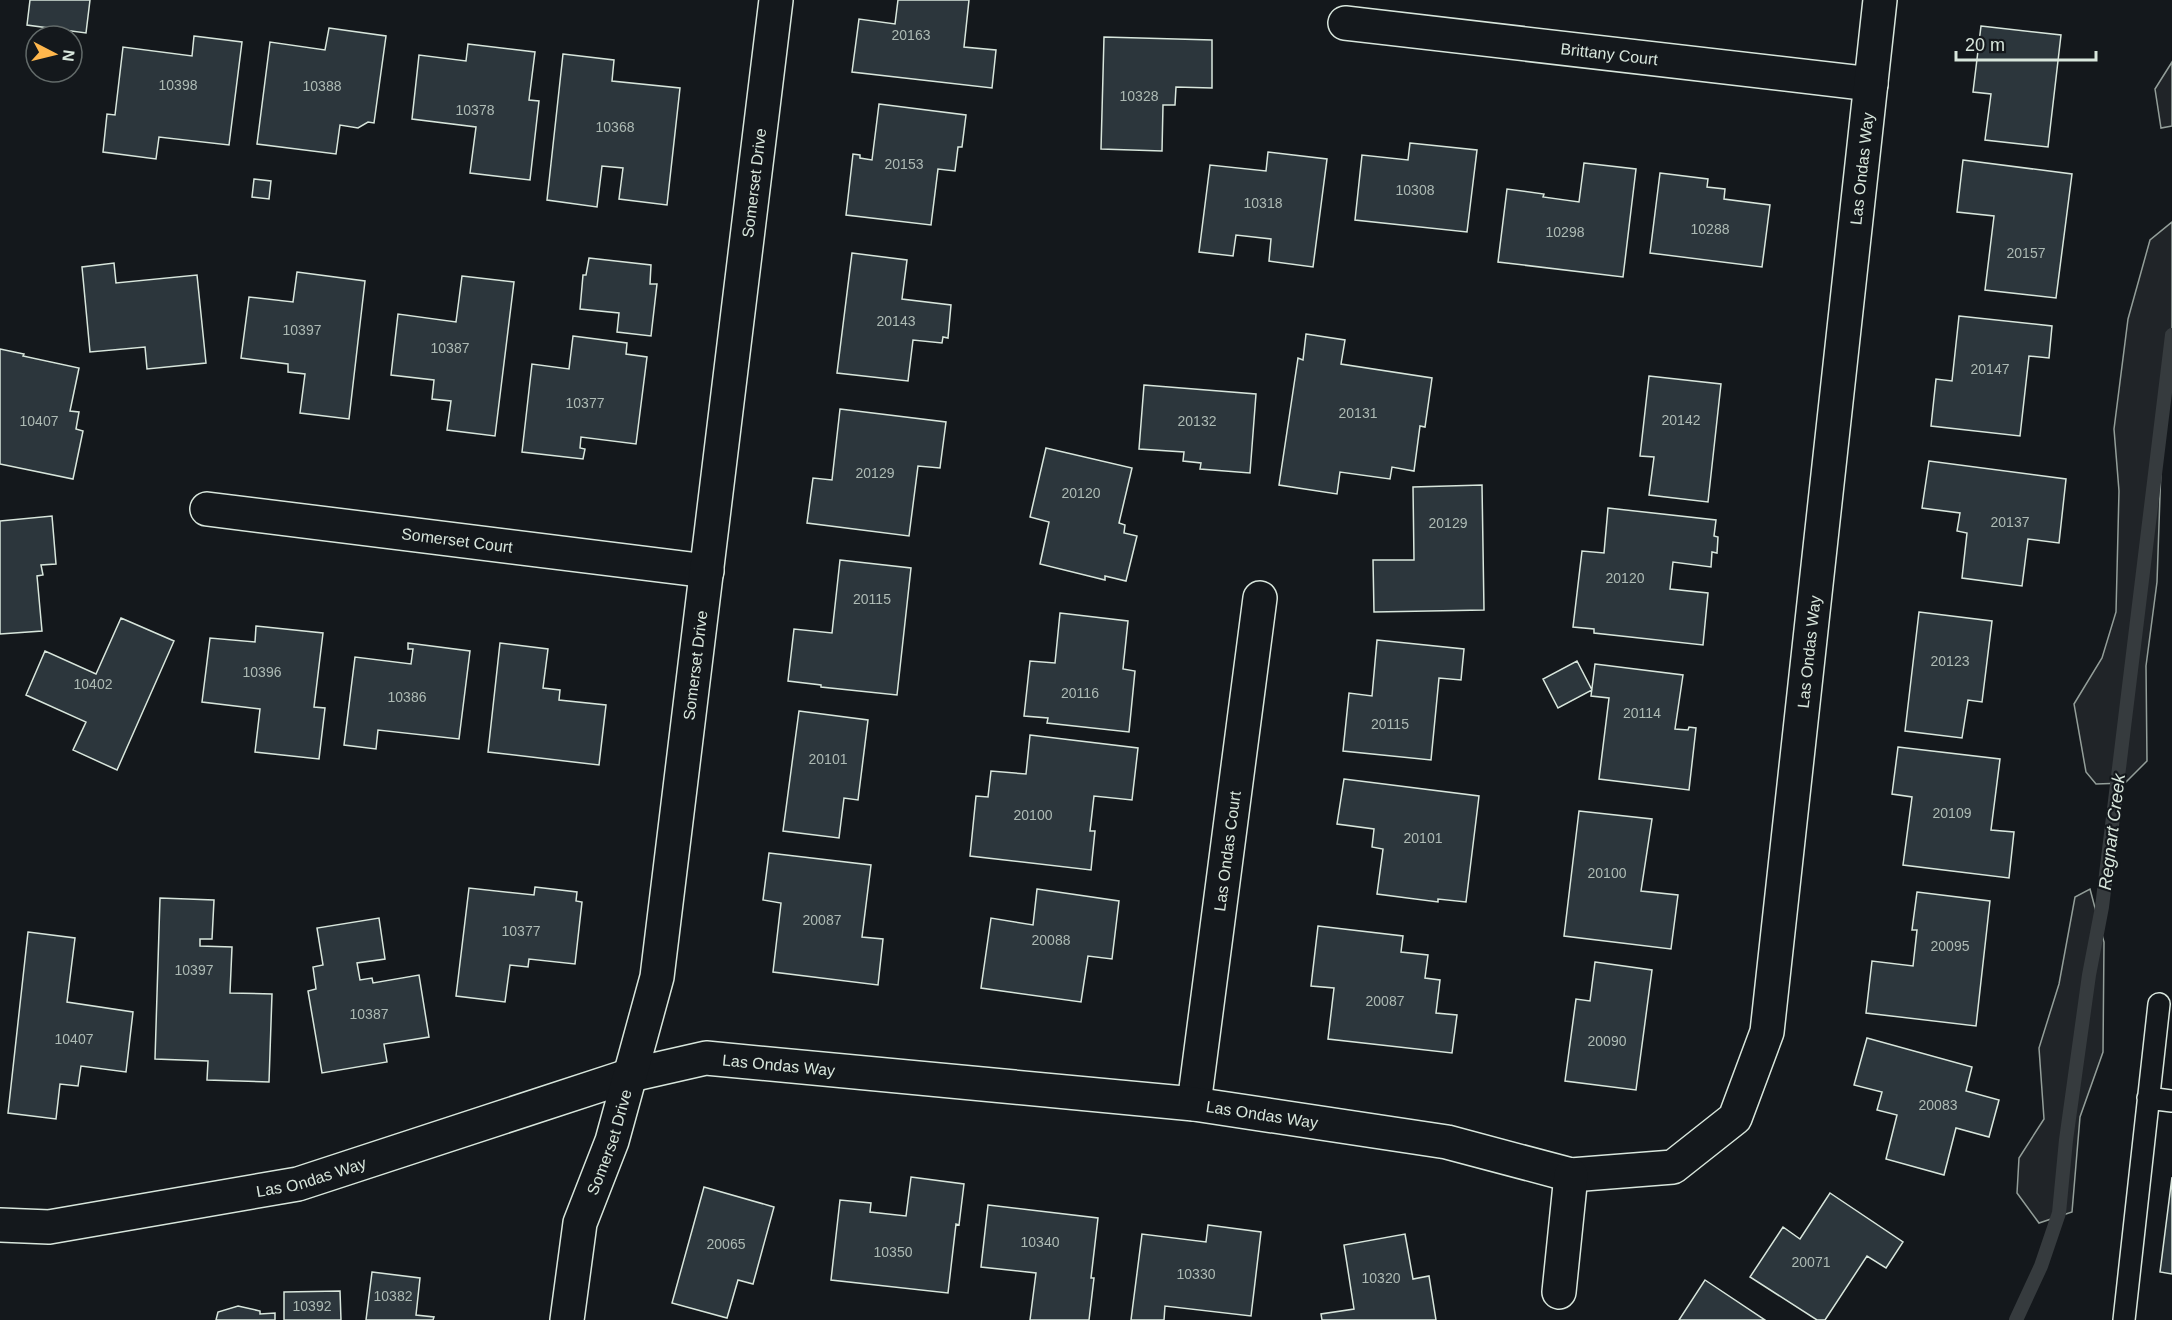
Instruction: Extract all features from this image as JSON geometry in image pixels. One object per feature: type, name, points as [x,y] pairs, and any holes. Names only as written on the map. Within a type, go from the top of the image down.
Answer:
[{"type":"street","name":"Somerset Drive","points":[[567,1320],[580,1223],[612,1141],[657,977],[776,0]]},
{"type":"street","name":"Las Ondas Way","points":[[0,1225],[49,1227],[298,1184],[631,1075],[705,1058],[1194,1104],[1447,1142],[1571,1175],[1674,1167],[1736,1118],[1767,1032],[1880,0]]},
{"type":"street","name":"Brittany Court","points":[[1345,23],[1871,84]]},
{"type":"street","name":"Somerset Court","points":[[207,509],[707,571]]},
{"type":"street","name":"Las Ondas Court","points":[[1194,1104],[1260,598]]},
{"type":"street","points":[[1559,1292],[1571,1175]]},
{"type":"lane","points":[[2124,1320],[2159,1004]]},
{"type":"lane","points":[[2148,1098],[2172,1101]]},
{"type":"shaded area","points":[[2172,62],[2172,126],[2161,128],[2155,89]]},
{"type":"shaded area","points":[[2172,222],[2172,376],[2160,391],[2161,467],[2157,582],[2146,666],[2147,761],[2125,783],[2096,784],[2086,772],[2074,704],[2102,658],[2116,612],[2119,491],[2114,429],[2128,319],[2150,240]]},
{"type":"shaded area","points":[[2090,889],[2104,942],[2103,1052],[2080,1117],[2072,1212],[2039,1223],[2017,1193],[2019,1158],[2044,1119],[2039,1048],[2059,984],[2075,897]]},
{"type":"building","points":[[30,0],[90,0],[86,33],[84,33],[84,24],[27,24]]},
{"type":"building","points":[[898,0],[969,0],[964,47],[996,50],[992,88],[852,72],[859,19],[895,24]]},
{"type":"building","points":[[1981,26],[2061,35],[2048,147],[1985,140],[1991,94],[1973,92]]},
{"type":"building","points":[[329,28],[386,36],[374,123],[368,122],[358,128],[340,125],[336,154],[257,144],[270,42],[325,50]]},
{"type":"building","points":[[194,36],[242,42],[229,145],[159,137],[156,159],[103,152],[107,114],[115,115],[123,47],[192,56]]},
{"type":"building","points":[[1104,37],[1212,40],[1212,88],[1176,87],[1175,105],[1163,105],[1162,151],[1101,149]]},
{"type":"building","points":[[468,44],[535,52],[529,100],[539,101],[530,180],[470,173],[476,127],[412,119],[419,55],[466,61]]},
{"type":"building","points":[[563,54],[614,60],[612,81],[680,88],[667,205],[619,199],[623,168],[602,166],[597,207],[547,200]]},
{"type":"building","points":[[879,104],[966,115],[962,147],[958,147],[955,171],[938,169],[931,225],[846,215],[853,154],[872,160]]},
{"type":"building","points":[[1410,143],[1477,150],[1467,232],[1355,220],[1362,155],[1408,160]]},
{"type":"building","points":[[1268,152],[1327,159],[1313,267],[1269,261],[1271,239],[1236,235],[1233,256],[1199,252],[1210,165],[1266,171]]},
{"type":"building","points":[[1963,160],[2072,174],[2056,298],[1985,290],[1994,216],[1957,212]]},
{"type":"building","points":[[1584,163],[1636,169],[1623,277],[1498,262],[1507,189],[1579,202]]},
{"type":"building","points":[[1660,173],[1708,179],[1707,187],[1725,189],[1724,199],[1770,205],[1762,267],[1650,253]]},
{"type":"building","points":[[254,179],[271,181],[269,199],[252,197]]},
{"type":"building","points":[[852,253],[907,260],[902,299],[951,305],[948,338],[943,337],[942,343],[913,340],[908,381],[837,373]]},
{"type":"building","points":[[589,258],[651,265],[650,284],[657,284],[651,336],[617,332],[619,313],[580,309],[583,275],[586,275]]},
{"type":"building","points":[[114,263],[116,283],[197,275],[206,363],[147,369],[145,347],[90,352],[82,267]]},
{"type":"building","points":[[297,272],[365,281],[349,419],[300,413],[305,374],[288,372],[288,364],[241,358],[249,297],[293,302]]},
{"type":"building","points":[[462,276],[514,282],[495,436],[447,430],[451,401],[432,399],[434,380],[391,375],[398,314],[456,322]]},
{"type":"building","points":[[1959,316],[2052,326],[2049,358],[2029,356],[2020,436],[1931,426],[1936,379],[1952,381]]},
{"type":"building","points":[[1306,334],[1345,340],[1341,364],[1432,378],[1425,427],[1420,426],[1414,471],[1392,467],[1390,479],[1340,472],[1337,494],[1279,485],[1298,358],[1303,360]]},
{"type":"building","points":[[573,336],[627,343],[626,354],[647,357],[636,444],[581,437],[580,448],[585,449],[583,459],[522,452],[532,364],[569,369]]},
{"type":"building","points":[[0,349],[79,368],[70,411],[79,412],[76,429],[83,431],[73,479],[0,464]]},
{"type":"building","points":[[1649,376],[1721,384],[1708,502],[1649,495],[1654,457],[1640,456]]},
{"type":"building","points":[[1144,385],[1256,394],[1250,473],[1200,469],[1201,463],[1183,461],[1184,452],[1139,449]]},
{"type":"building","points":[[840,409],[946,422],[940,468],[918,466],[909,536],[807,523],[813,478],[832,480]]},
{"type":"building","points":[[1046,448],[1132,468],[1119,523],[1125,525],[1124,533],[1137,536],[1126,581],[1105,576],[1105,580],[1040,564],[1049,522],[1030,517]]},
{"type":"building","points":[[1929,461],[2066,479],[2059,543],[2028,539],[2022,586],[1962,578],[1967,533],[1957,531],[1960,513],[1922,508]]},
{"type":"building","points":[[1482,485],[1484,610],[1374,612],[1373,560],[1414,560],[1413,487]]},
{"type":"building","points":[[1608,508],[1716,520],[1714,536],[1718,537],[1717,553],[1712,552],[1711,567],[1673,562],[1670,589],[1708,593],[1703,645],[1594,633],[1594,629],[1573,627],[1582,551],[1604,553]]},
{"type":"building","points":[[52,516],[56,564],[41,565],[43,575],[37,576],[42,631],[0,634],[0,521]]},
{"type":"building","points":[[840,560],[911,568],[897,695],[788,681],[794,629],[832,633]]},
{"type":"building","points":[[1919,612],[1992,621],[1982,702],[1968,700],[1962,738],[1905,731]]},
{"type":"building","points":[[1060,613],[1128,621],[1123,669],[1135,671],[1129,732],[1047,723],[1048,718],[1024,716],[1030,661],[1055,663]]},
{"type":"building","points":[[121,618],[174,641],[117,770],[73,750],[86,722],[26,695],[45,651],[96,674]]},
{"type":"building","points":[[256,626],[323,633],[314,707],[325,708],[319,759],[255,752],[260,709],[202,702],[210,638],[255,642]]},
{"type":"building","points":[[1377,640],[1464,649],[1461,680],[1439,678],[1431,760],[1343,751],[1349,693],[1372,696]]},
{"type":"building","points":[[408,643],[470,651],[459,739],[378,730],[376,749],[344,745],[355,657],[411,664],[413,649],[408,649]]},
{"type":"building","points":[[500,643],[548,649],[543,688],[560,690],[559,700],[606,705],[599,765],[488,752]]},
{"type":"building","points":[[1577,661],[1592,690],[1558,708],[1543,679]]},
{"type":"building","points":[[1595,664],[1683,675],[1675,729],[1696,728],[1689,790],[1599,779],[1609,698],[1591,696]]},
{"type":"building","points":[[799,711],[868,720],[858,800],[844,798],[839,838],[783,831]]},
{"type":"building","points":[[1030,735],[1138,748],[1132,800],[1094,796],[1090,831],[1095,831],[1091,870],[970,856],[976,796],[988,797],[991,771],[1026,774]]},
{"type":"building","points":[[1898,747],[2000,759],[1991,830],[2014,832],[2009,878],[1903,865],[1912,797],[1892,794]]},
{"type":"building","points":[[1344,779],[1479,796],[1466,902],[1438,899],[1438,902],[1377,894],[1383,849],[1372,847],[1374,829],[1337,824]]},
{"type":"building","points":[[1579,811],[1652,819],[1641,891],[1678,895],[1671,949],[1564,936]]},
{"type":"building","points":[[769,853],[871,865],[862,937],[883,939],[878,985],[773,972],[781,903],[763,900]]},
{"type":"building","points":[[535,887],[577,892],[576,901],[582,902],[575,964],[529,959],[528,967],[510,965],[505,1002],[456,996],[469,888],[534,895]]},
{"type":"building","points":[[1037,889],[1119,901],[1112,959],[1088,956],[1081,1002],[981,988],[991,918],[1033,925]]},
{"type":"building","points":[[1917,892],[1990,901],[1976,1026],[1866,1013],[1872,961],[1913,966],[1917,930],[1912,930]]},
{"type":"building","points":[[160,898],[214,900],[212,939],[200,939],[200,946],[232,947],[230,993],[272,994],[269,1082],[207,1080],[208,1061],[155,1059]]},
{"type":"building","points":[[379,918],[385,959],[357,963],[360,980],[372,978],[373,983],[419,975],[429,1037],[384,1044],[387,1062],[322,1073],[308,991],[316,989],[313,967],[323,965],[317,928]]},
{"type":"building","points":[[1318,926],[1403,936],[1401,952],[1428,955],[1425,978],[1440,980],[1436,1013],[1457,1015],[1452,1053],[1328,1039],[1334,988],[1311,986]]},
{"type":"building","points":[[28,932],[75,938],[67,1002],[133,1012],[126,1072],[81,1066],[78,1086],[60,1084],[56,1119],[8,1113]]},
{"type":"building","points":[[1595,962],[1652,970],[1636,1090],[1565,1081],[1576,999],[1590,1001]]},
{"type":"building","points":[[1867,1038],[1972,1067],[1966,1091],[1999,1100],[1989,1137],[1956,1128],[1944,1175],[1886,1159],[1897,1115],[1877,1110],[1882,1092],[1854,1085]]},
{"type":"building","points":[[911,1177],[964,1184],[959,1225],[956,1224],[948,1293],[831,1280],[840,1200],[871,1203],[870,1212],[906,1216]]},
{"type":"building","points":[[2172,1177],[2172,1274],[2160,1272]]},
{"type":"building","points":[[704,1187],[774,1207],[753,1284],[738,1280],[727,1318],[672,1303]]},
{"type":"building","points":[[1830,1193],[1903,1242],[1886,1268],[1867,1256],[1825,1320],[1817,1320],[1750,1277],[1783,1227],[1800,1239]]},
{"type":"building","points":[[988,1205],[1098,1218],[1089,1320],[1030,1320],[1036,1273],[981,1267]]},
{"type":"building","points":[[1208,1225],[1261,1232],[1251,1316],[1165,1306],[1164,1320],[1131,1320],[1142,1234],[1206,1242]]},
{"type":"building","points":[[1405,1234],[1413,1279],[1429,1276],[1436,1320],[1322,1320],[1321,1314],[1354,1309],[1344,1245]]},
{"type":"building","points":[[372,1272],[420,1278],[416,1315],[434,1317],[433,1320],[366,1320]]},
{"type":"building","points":[[1705,1280],[1765,1320],[1679,1320]]},
{"type":"building","points":[[340,1291],[341,1320],[284,1320],[284,1292]]},
{"type":"building","points":[[238,1306],[260,1311],[260,1314],[275,1313],[275,1320],[216,1320],[218,1312]]},
{"type":"waterway","name":"Regnart Creek","points":[[2016,1320],[2041,1266],[2059,1213],[2066,1140],[2089,975],[2102,907],[2172,335]]}]
